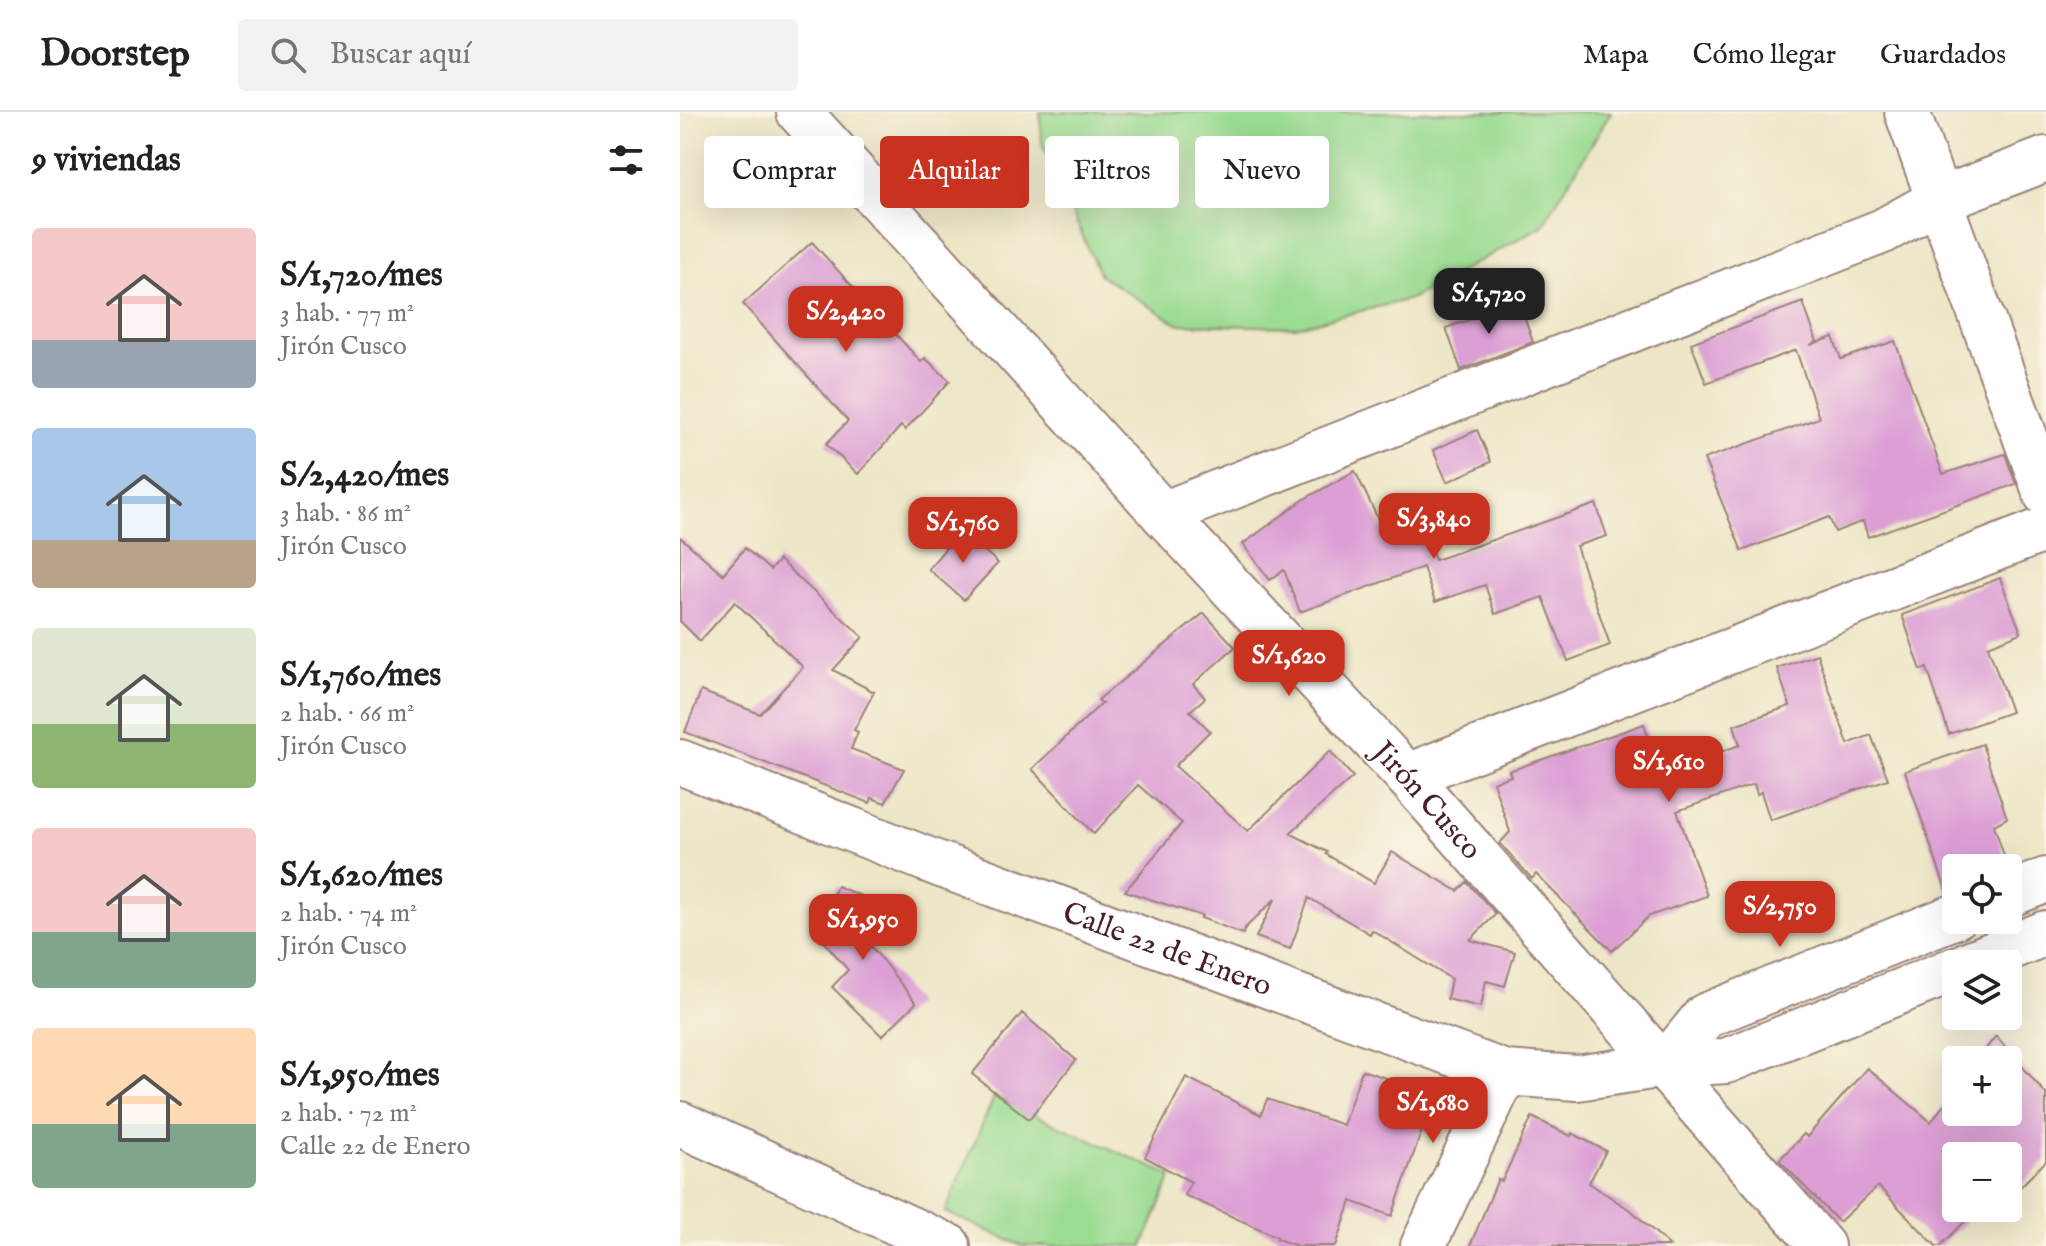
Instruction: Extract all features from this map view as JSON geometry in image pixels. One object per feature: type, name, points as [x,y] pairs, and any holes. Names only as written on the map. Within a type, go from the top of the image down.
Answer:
[{"type":"street","name":"Jirón Cusco","points":[[799,112],[1163,514],[1407,776],[1822,1246]]},
{"type":"street","points":[[1907,112],[2046,494]]},
{"type":"street","points":[[1163,514],[1883,231],[1937,201],[2046,159]]},
{"type":"street","points":[[1407,776],[2046,529]]},
{"type":"street","name":"Calle 22 de Enero","points":[[680,762],[936,863],[1505,1073],[1577,1078],[1665,1065],[1726,1061],[1942,975]]},
{"type":"street","points":[[2022,889],[2046,880]]},
{"type":"street","points":[[1665,1065],[1705,1016],[1942,922]]},
{"type":"street","points":[[2003,950],[2046,933]]},
{"type":"street","points":[[1423,1246],[1505,1073]]},
{"type":"street","points":[[680,1124],[948,1246]]},
{"type":"green space","points":[[1040,112],[1611,112],[1542,226],[1410,299],[1295,327],[1178,324],[1100,275],[1070,208],[1179,208],[1179,136],[1045,136],[1045,151]]},
{"type":"green space","points":[[994,1097],[1172,1176],[1143,1246],[1022,1246],[945,1212]]},
{"type":"building","points":[[812,242],[921,362],[925,358],[950,381],[905,430],[901,426],[858,474],[826,444],[848,421],[743,304]]},
{"type":"building","points":[[1519,302],[1533,342],[1461,370],[1446,328]]},
{"type":"building","points":[[1803,302],[1817,342],[1810,345],[1833,337],[1841,359],[1895,341],[1943,474],[2005,454],[2016,484],[1868,537],[1863,521],[1835,532],[1829,517],[1742,551],[1704,459],[1819,418],[1796,350],[1706,383],[1691,343]]},
{"type":"building","points":[[1477,430],[1491,462],[1447,482],[1433,450]]},
{"type":"building","points":[[1355,471],[1389,542],[1424,529],[1435,560],[1596,504],[1607,536],[1576,546],[1610,645],[1568,661],[1543,597],[1495,614],[1485,585],[1435,602],[1423,567],[1300,612],[1284,570],[1270,580],[1243,544],[1306,498]]},
{"type":"building","points":[[961,530],[998,563],[964,600],[928,569]]},
{"type":"building","points":[[680,537],[723,574],[745,548],[770,570],[779,560],[863,637],[833,670],[874,692],[854,730],[858,732],[851,749],[904,769],[885,803],[872,798],[870,803],[685,732],[701,691],[760,714],[803,667],[735,602],[700,641],[680,621]]},
{"type":"building","points":[[2000,578],[2021,633],[1988,646],[2011,712],[1949,734],[1927,668],[1921,670],[1902,615]]},
{"type":"building","points":[[1204,613],[1235,647],[1193,684],[1205,698],[1190,711],[1210,731],[1175,766],[1248,831],[1330,751],[1353,777],[1290,833],[1327,852],[1374,883],[1392,852],[1458,891],[1467,882],[1496,914],[1470,940],[1515,952],[1505,986],[1486,981],[1481,1007],[1447,999],[1451,979],[1372,930],[1370,934],[1309,898],[1290,949],[1256,937],[1276,898],[1245,928],[1243,934],[1202,916],[1125,891],[1182,823],[1138,785],[1094,834],[1032,769],[1102,703],[1098,700]]},
{"type":"building","points":[[1817,654],[1848,744],[1871,735],[1888,779],[1770,820],[1761,792],[1757,794],[1754,784],[1677,811],[1707,896],[1649,916],[1612,951],[1536,874],[1532,879],[1500,843],[1510,832],[1493,782],[1511,776],[1509,771],[1644,724],[1660,773],[1740,745],[1734,725],[1790,706],[1777,668]]},
{"type":"building","points":[[1982,744],[2007,818],[1994,825],[2003,854],[1942,854],[1942,878],[1905,771]]},
{"type":"building","points":[[837,886],[882,905],[862,955],[871,946],[916,1003],[882,1036],[832,987],[848,970],[817,933]]},
{"type":"building","points":[[1022,1013],[1076,1060],[1029,1119],[972,1074]]},
{"type":"building","points":[[1996,1036],[2005,1046],[1988,1046]]},
{"type":"building","points":[[2022,1066],[2046,1094],[2046,1161],[2022,1185],[2022,1142],[1942,1142],[1942,1222],[1965,1222],[1940,1246],[1936,1246],[1878,1186],[1839,1222],[1779,1160],[1804,1134],[1807,1137],[1867,1068],[1931,1122],[1942,1107],[1942,1126],[2022,1126]]},
{"type":"building","points":[[1362,1070],[1447,1099],[1435,1135],[1422,1130],[1392,1216],[1351,1201],[1336,1246],[1297,1246],[1277,1239],[1184,1195],[1191,1182],[1145,1157],[1186,1077],[1261,1115],[1267,1099],[1343,1125]]},
{"type":"building","points":[[1532,1117],[1606,1151],[1589,1183],[1633,1212],[1670,1246],[1470,1246],[1498,1179],[1502,1181]]}]
